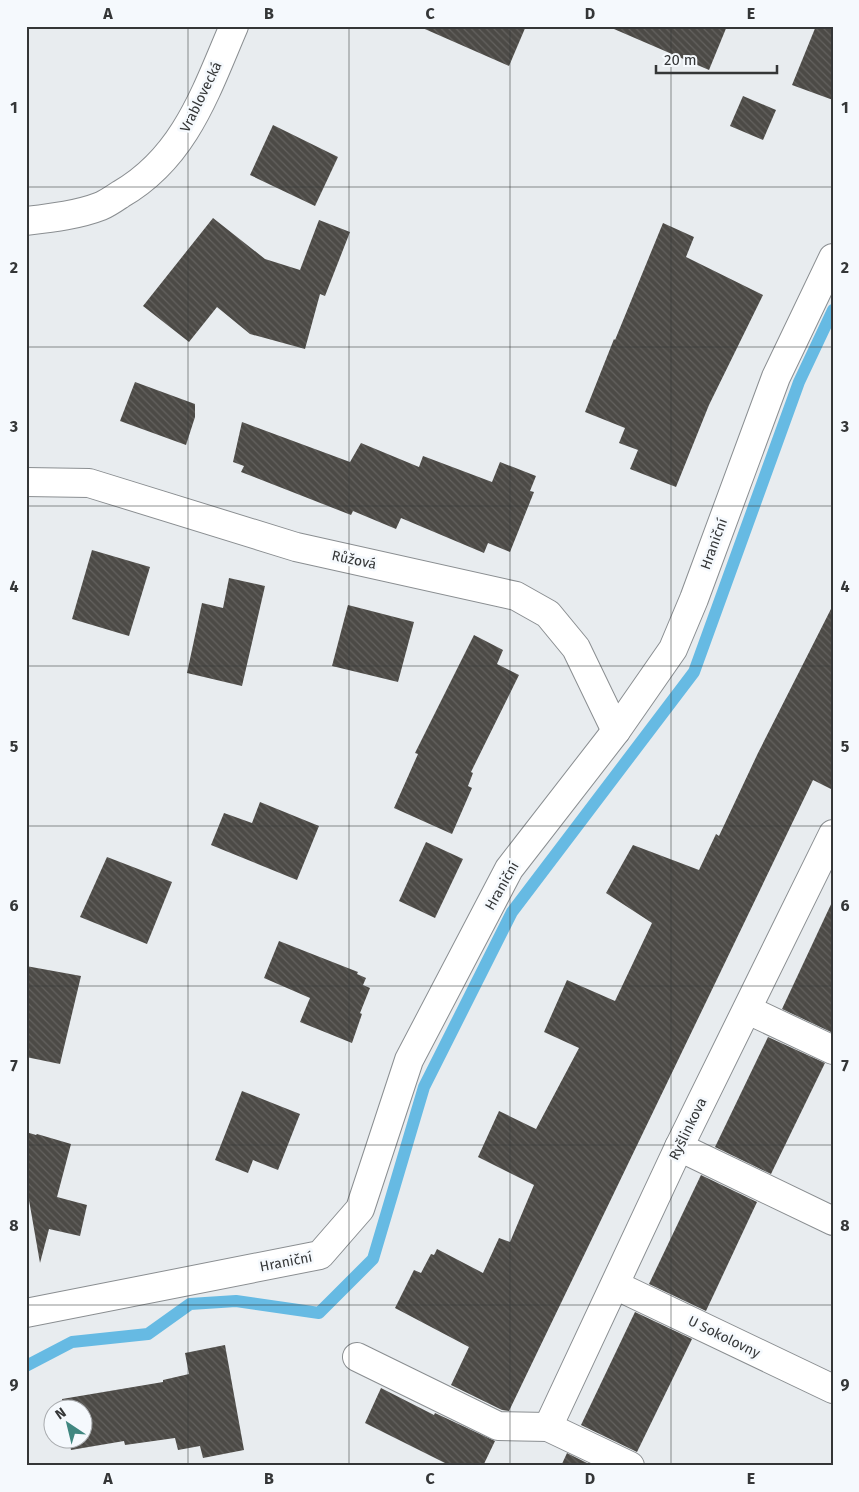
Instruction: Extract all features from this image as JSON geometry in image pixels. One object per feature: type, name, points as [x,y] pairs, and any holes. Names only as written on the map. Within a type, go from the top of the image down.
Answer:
[{"type":"street","name":"Vrablovecká","points":[[26,221],[102,206],[137,185],[158,166],[178,143],[196,112],[234,26]]},
{"type":"street","name":"Hraniční","points":[[26,1313],[320,1255],[360,1209],[409,1060],[509,869],[616,730],[673,648],[694,599],[776,376],[833,258]]},
{"type":"street","name":"Růžová","points":[[26,482],[89,483],[296,548],[516,596],[548,614],[576,648],[616,730]]},
{"type":"street","name":"Ryšlinkova","points":[[548,1427],[679,1147],[748,1010],[826,865],[833,834]]},
{"type":"street","points":[[748,1010],[833,1050]]},
{"type":"street","points":[[679,1147],[833,1221]]},
{"type":"street","name":"U Sokolovny","points":[[615,1285],[833,1389]]},
{"type":"street","points":[[357,1357],[498,1426],[548,1427],[630,1466]]},
{"type":"building","points":[[418,26],[526,26],[509,66]]},
{"type":"building","points":[[607,26],[727,26],[709,70]]},
{"type":"building","points":[[816,26],[833,26],[833,100],[792,85]]},
{"type":"building","points":[[743,96],[776,110],[763,140],[730,126]]},
{"type":"building","points":[[273,125],[338,157],[315,206],[250,175]]},
{"type":"building","points":[[213,218],[265,259],[300,270],[319,220],[350,232],[325,296],[320,294],[305,349],[250,334],[217,307],[189,342],[143,306]]},
{"type":"building","points":[[663,223],[694,237],[686,257],[763,295],[709,405],[676,487],[630,469],[638,450],[619,443],[625,428],[585,412]]},
{"type":"building","points":[[135,382],[195,404],[195,417],[186,445],[120,421]]},
{"type":"building","points":[[242,422],[350,462],[361,443],[419,467],[423,456],[492,482],[500,462],[536,476],[530,491],[534,492],[510,552],[488,543],[484,553],[401,518],[396,529],[353,511],[351,515],[241,472],[244,466],[233,462]]},
{"type":"building","points":[[92,550],[150,567],[129,636],[72,619]]},
{"type":"building","points":[[229,578],[265,586],[242,686],[187,673],[202,603],[223,608]]},
{"type":"building","points":[[348,605],[414,622],[398,682],[332,666]]},
{"type":"building","points":[[833,605],[833,790],[813,780],[509,1411],[502,1410],[451,1385],[469,1347],[395,1308],[414,1270],[421,1273],[431,1254],[434,1255],[437,1249],[483,1273],[499,1238],[510,1242],[534,1185],[478,1157],[499,1111],[536,1129],[579,1048],[544,1032],[567,980],[615,1001],[652,923],[606,893],[633,845],[699,870],[716,834],[719,836],[758,753]]},
{"type":"building","points":[[474,635],[503,650],[497,664],[519,675],[471,772],[473,773],[468,786],[472,788],[452,834],[394,808],[418,754],[415,753]]},
{"type":"building","points":[[260,802],[319,826],[297,880],[211,845],[224,813],[252,823]]},
{"type":"building","points":[[426,842],[463,859],[435,918],[399,901]]},
{"type":"building","points":[[107,857],[172,882],[147,944],[80,917]]},
{"type":"building","points":[[833,900],[833,1033],[782,1009]]},
{"type":"building","points":[[279,941],[358,972],[357,974],[366,978],[363,985],[370,988],[360,1013],[362,1014],[352,1043],[300,1022],[310,998],[264,978]]},
{"type":"building","points":[[26,966],[81,976],[60,1064],[26,1057]]},
{"type":"building","points":[[768,1037],[825,1063],[771,1174],[715,1147]]},
{"type":"building","points":[[242,1091],[300,1114],[278,1170],[253,1160],[248,1173],[215,1160]]},
{"type":"building","points":[[26,1132],[71,1144],[57,1197],[87,1205],[80,1236],[49,1229],[40,1263],[26,1183]]},
{"type":"building","points":[[701,1175],[757,1202],[706,1311],[649,1284]]},
{"type":"building","points":[[635,1312],[692,1339],[637,1452],[581,1425]]},
{"type":"building","points":[[225,1345],[244,1450],[203,1458],[200,1446],[178,1450],[175,1438],[125,1445],[124,1441],[92,1446],[92,1400],[62,1399],[163,1382],[163,1380],[189,1374],[185,1353]]},
{"type":"building","points":[[381,1388],[434,1415],[435,1413],[495,1441],[483,1466],[451,1466],[365,1423]]},
{"type":"building","points":[[567,1453],[593,1466],[561,1466]]},
{"type":"waterway","points":[[26,1366],[72,1342],[148,1334],[190,1304],[236,1301],[319,1313],[373,1259],[424,1087],[512,912],[694,672],[799,382],[833,310]]}]
